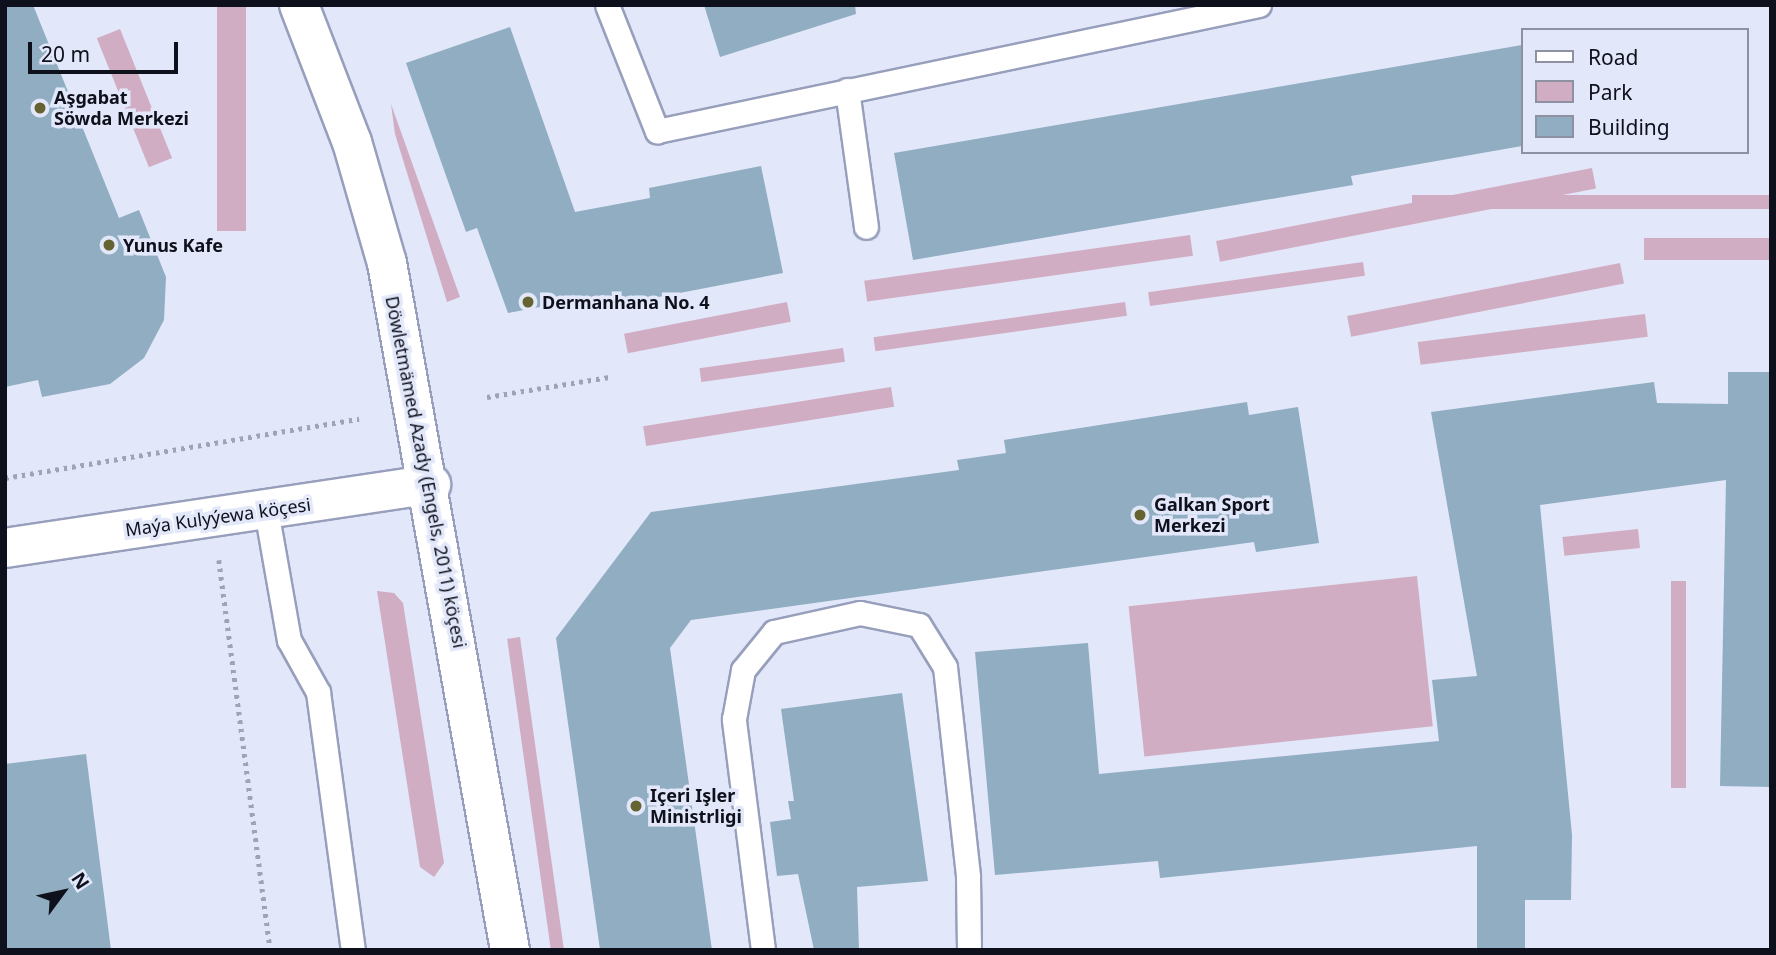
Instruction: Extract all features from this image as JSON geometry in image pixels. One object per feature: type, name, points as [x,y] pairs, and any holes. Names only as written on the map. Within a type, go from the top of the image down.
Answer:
[{"type":"street","name":"Döwletmämed Azady (Engels, 2011) köçesi","points":[[299,5],[371,197],[432,484],[510,950]]},
{"type":"street","name":"Maýa Kulyýewa köçesi","points":[[5,548],[432,484]]},
{"type":"lane","points":[[607,5],[657,131],[1247,6]]},
{"type":"lane","points":[[847,90],[866,227]]},
{"type":"lane","points":[[266,510],[289,640],[318,692],[353,950]]},
{"type":"lane","points":[[763,950],[734,719],[743,670],[775,632],[860,613],[919,625],[946,667],[968,877],[969,950]]},
{"type":"path","points":[[487,397],[609,377]]},
{"type":"path","points":[[5,478],[359,419]]},
{"type":"path","points":[[214,517],[270,950]]},
{"type":"green space","points":[[217,5],[246,5],[246,231],[217,231]]},
{"type":"green space","points":[[120,29],[172,158],[149,167],[97,38]]},
{"type":"green space","points":[[391,104],[460,297],[447,302],[395,134]]},
{"type":"green space","points":[[1592,168],[1596,189],[1220,262],[1216,241]]},
{"type":"green space","points":[[1412,195],[1771,195],[1771,209],[1412,209]]},
{"type":"green space","points":[[1190,235],[1193,256],[867,302],[864,281]]},
{"type":"green space","points":[[1644,238],[1771,238],[1771,260],[1644,260]]},
{"type":"green space","points":[[1363,262],[1365,276],[1150,306],[1148,292]]},
{"type":"green space","points":[[1620,263],[1624,284],[1351,337],[1347,316]]},
{"type":"green space","points":[[787,302],[791,322],[628,353],[624,334]]},
{"type":"green space","points":[[1125,302],[1127,316],[875,351],[873,337]]},
{"type":"green space","points":[[1645,314],[1648,337],[1421,365],[1418,342]]},
{"type":"green space","points":[[843,348],[845,362],[701,382],[699,368]]},
{"type":"green space","points":[[891,387],[894,407],[646,446],[643,426]]},
{"type":"green space","points":[[1638,529],[1640,548],[1564,556],[1562,537]]},
{"type":"green space","points":[[1417,576],[1433,726],[1144,756],[1129,606]]},
{"type":"green space","points":[[1671,581],[1686,581],[1686,788],[1671,788]]},
{"type":"green space","points":[[377,591],[394,593],[403,603],[444,863],[434,877],[420,867]]},
{"type":"green space","points":[[520,637],[564,950],[551,950],[507,639]]},
{"type":"building","name":"Aşgabat Söwda Merkezi","points":[[5,5],[33,5],[119,218],[139,210],[166,277],[164,320],[144,358],[110,384],[42,397],[38,380],[5,387]]},
{"type":"building","points":[[704,5],[855,5],[856,14],[720,57]]},
{"type":"building","points":[[510,27],[575,212],[650,198],[649,188],[761,166],[783,273],[607,307],[604,295],[508,313],[477,228],[466,232],[406,63]]},
{"type":"building","points":[[1520,45],[1520,146],[1351,176],[1353,185],[913,260],[894,153]]},
{"type":"building","points":[[1728,372],[1771,372],[1771,787],[1720,786],[1726,480],[1540,505],[1572,835],[1571,900],[1525,900],[1525,950],[1477,950],[1477,846],[1160,878],[1158,861],[995,875],[975,652],[1088,643],[1099,774],[1439,741],[1432,680],[1477,676],[1431,412],[1654,382],[1657,403],[1728,404]]},
{"type":"building","points":[[1247,402],[1249,415],[1298,407],[1319,543],[1256,552],[1254,542],[691,620],[670,648],[712,950],[600,950],[556,638],[651,512],[959,470],[957,460],[1006,453],[1004,440]]},
{"type":"building","points":[[902,693],[928,881],[857,887],[859,950],[814,950],[798,874],[777,876],[770,822],[791,819],[788,801],[794,801],[781,709]]},
{"type":"building","points":[[86,754],[111,950],[5,950],[5,764]]},
{"type":"place","name":"Aşgabat Söwda Merkezi","points":[[40,108]]},
{"type":"place","name":"Yunus Kafe","points":[[109,245]]},
{"type":"place","name":"Dermanhana No. 4","points":[[528,302]]},
{"type":"place","name":"Galkan Sport Merkezi","points":[[1140,515]]},
{"type":"place","name":"Içeri Işler Ministrligi","points":[[636,806]]}]
